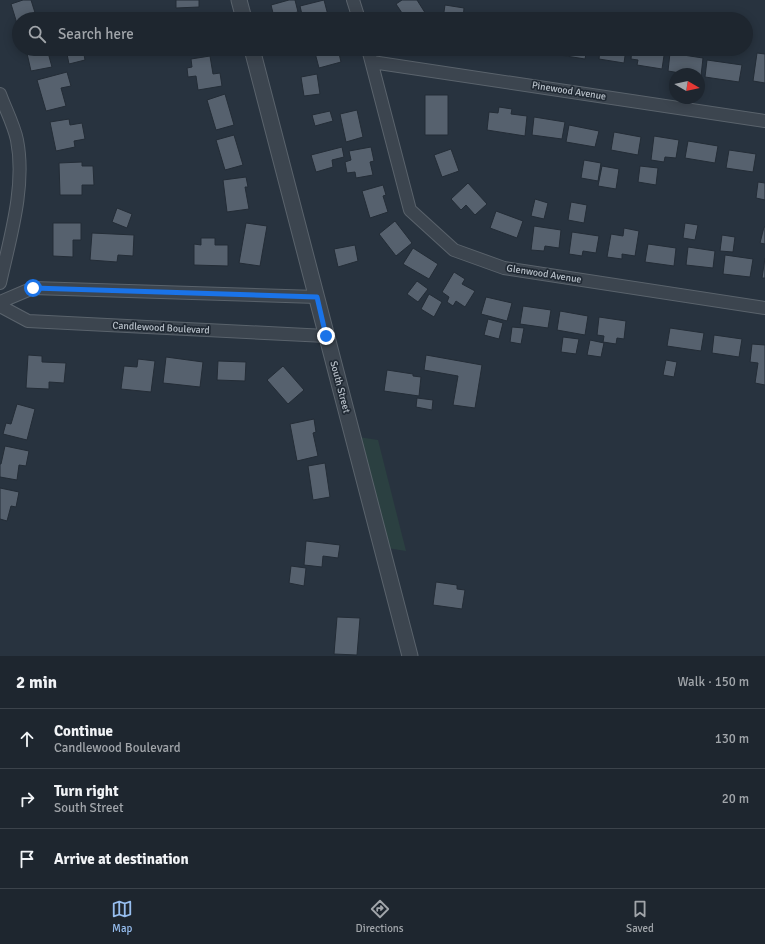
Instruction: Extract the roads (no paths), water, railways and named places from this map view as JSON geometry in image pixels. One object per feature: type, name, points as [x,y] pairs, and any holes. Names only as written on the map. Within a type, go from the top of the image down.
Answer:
[{"type":"street","points":[[239,0],[242,12]]},
{"type":"street","points":[[353,0],[357,12]]},
{"type":"street","name":"South Street","points":[[254,56],[410,656]]},
{"type":"street","name":"Glenwood Avenue","points":[[370,56],[410,210],[454,250],[504,268],[765,308]]},
{"type":"street","name":"Pinewood Avenue","points":[[372,62],[765,121]]},
{"type":"street","points":[[0,94],[17,140],[20,176],[13,225],[0,283]]},
{"type":"street","points":[[0,302],[33,288],[317,297]]},
{"type":"street","name":"Candlewood Boulevard","points":[[0,306],[28,321],[326,336]]}]
